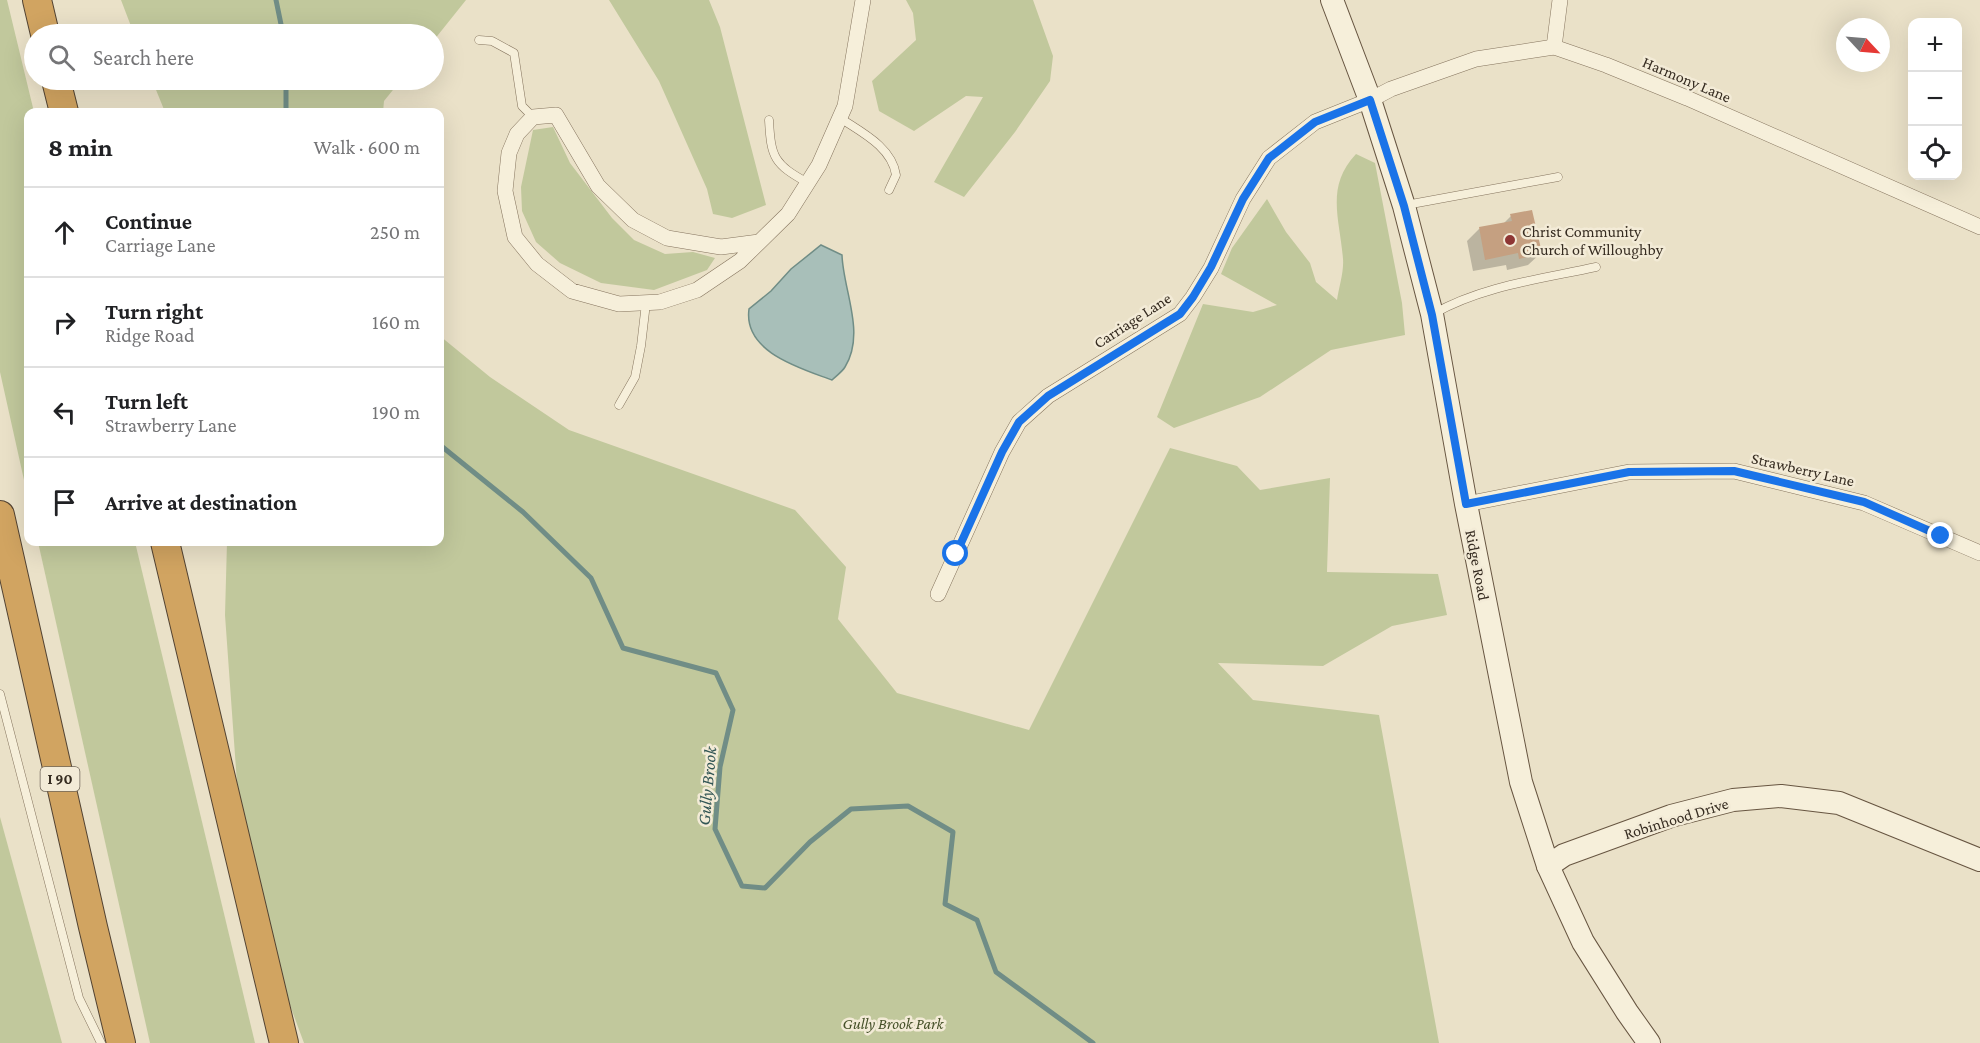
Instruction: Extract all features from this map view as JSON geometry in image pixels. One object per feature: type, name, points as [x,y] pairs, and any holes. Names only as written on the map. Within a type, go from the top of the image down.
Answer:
[{"type":"highway","points":[[37,0],[43,24]]},
{"type":"highway","points":[[58,90],[63,108]]},
{"type":"highway","name":"I 90","points":[[0,515],[121,1043]]},
{"type":"highway","points":[[166,546],[284,1043]]},
{"type":"main road","name":"Ridge Road","points":[[1332,0],[1370,100],[1404,206],[1432,315],[1466,504],[1521,782],[1548,866],[1583,942],[1649,1043]]},
{"type":"main road","name":"Robinhood Drive","points":[[1548,866],[1564,855],[1671,816],[1733,800],[1781,796],[1839,803],[1980,860]]},
{"type":"street","points":[[759,242],[721,247],[710,246],[667,238],[633,220],[597,186],[556,116],[533,117],[517,135],[509,153],[505,191],[515,237],[537,264],[572,291],[619,304],[660,302],[697,290],[740,261],[788,214],[819,165],[845,106],[863,0]]},
{"type":"street","points":[[1554,47],[1560,0]]},
{"type":"street","name":"Harmony Lane","points":[[1370,100],[1391,89],[1476,59],[1554,47],[1606,65],[1687,98],[1980,227]]},
{"type":"street","name":"Carriage Lane","points":[[938,594],[1002,452],[1019,422],[1048,396],[1180,314],[1199,288],[1243,199],[1269,158],[1315,122],[1370,100]]},
{"type":"street","name":"Strawberry Lane","points":[[1466,504],[1629,472],[1734,471],[1864,502],[1980,553]]},
{"type":"lane","points":[[479,40],[492,41],[514,53],[522,106],[533,117]]},
{"type":"lane","points":[[840,118],[880,146],[891,160],[896,175],[889,190]]},
{"type":"lane","points":[[770,120],[770,143],[775,159],[787,171],[808,183]]},
{"type":"lane","points":[[1404,206],[1558,177]]},
{"type":"lane","points":[[1432,315],[1448,305],[1494,289],[1596,267]]},
{"type":"lane","points":[[620,405],[635,377],[646,303]]},
{"type":"lane","points":[[0,694],[79,998],[101,1043]]},
{"type":"green space","points":[[0,0],[7,0],[24,71],[24,90],[29,90],[33,108],[24,108],[24,480],[0,372]]},
{"type":"green space","points":[[121,0],[466,0],[444,28],[444,24],[130,24]]},
{"type":"green space","points":[[609,0],[709,0],[720,27],[766,205],[732,218],[713,214],[707,189],[659,81]]},
{"type":"green space","points":[[906,0],[1033,0],[1053,56],[1050,81],[1015,132],[964,197],[934,182],[983,97],[966,96],[914,131],[879,111],[872,81],[916,40],[913,13]]},
{"type":"green space","points":[[156,90],[393,90],[384,101],[383,108],[163,108]]},
{"type":"green space","points":[[553,127],[570,163],[612,218],[634,240],[665,254],[693,252],[715,258],[707,270],[654,290],[601,283],[560,263],[536,242],[522,211],[521,187],[533,130]]},
{"type":"green space","points":[[1356,154],[1375,163],[1402,303],[1405,335],[1331,350],[1260,397],[1174,428],[1157,417],[1203,304],[1253,312],[1277,305],[1221,274],[1232,248],[1267,199],[1286,232],[1310,263],[1316,282],[1337,300],[1343,264],[1337,191],[1346,166]]},
{"type":"green space","name":"Gully Brook Park","points":[[444,339],[490,377],[569,430],[795,510],[846,567],[838,619],[897,693],[1029,730],[1170,448],[1237,466],[1260,490],[1330,478],[1327,572],[1438,574],[1447,615],[1392,626],[1323,666],[1218,663],[1253,700],[1379,715],[1439,1043],[304,1043],[244,881],[225,615],[227,546],[444,546]]},
{"type":"green space","points":[[39,546],[136,546],[255,1043],[150,1043]]},
{"type":"green space","points":[[0,817],[62,1043],[0,1043]]},
{"type":"water","points":[[821,245],[842,255],[854,326],[851,354],[844,369],[832,380],[790,364],[776,356],[755,337],[750,324],[749,309],[771,291],[791,269]]},
{"type":"building","name":"Christ Community Church of Willoughby","points":[[1532,210],[1542,253],[1519,259],[1518,253],[1485,260],[1479,227],[1512,221],[1510,214]]},
{"type":"waterway","name":"Gully Brook","points":[[276,0],[281,24]]},
{"type":"waterway","name":"Gully Brook","points":[[286,90],[286,108]]},
{"type":"waterway","name":"Gully Brook","points":[[444,448],[523,512],[591,578],[623,648],[716,673],[733,710],[720,767],[715,829],[742,886],[765,888],[810,842],[851,809],[908,806],[953,832],[945,904],[977,920],[996,972],[1093,1043]]},
{"type":"place","name":"Christ Community Church of Willoughby","points":[[1510,240]]},
{"type":"route","points":[[956,554],[1002,452],[1019,422],[1048,396],[1180,314],[1211,267],[1243,199],[1269,158],[1315,122],[1370,100],[1404,206],[1432,315],[1466,504],[1629,472],[1734,471],[1864,502],[1941,536]]}]
